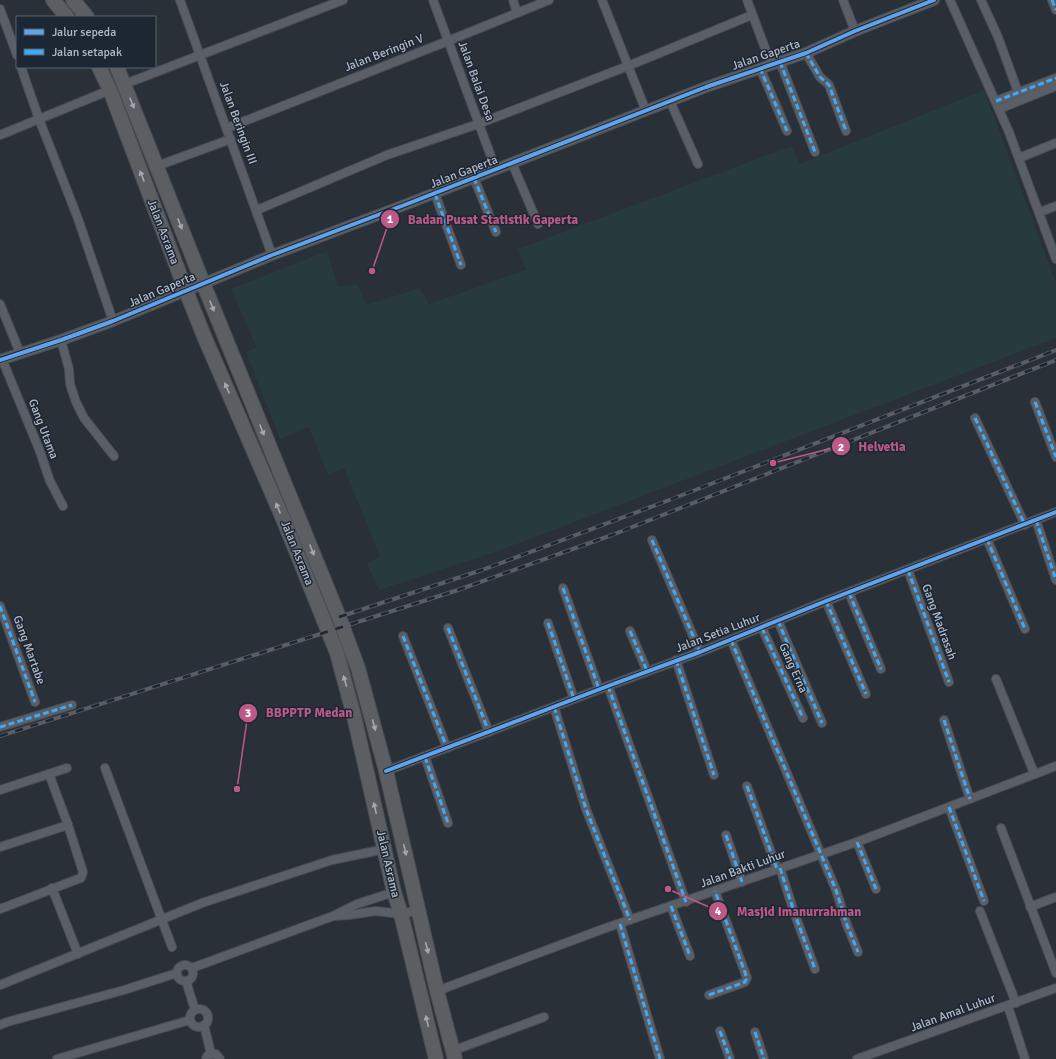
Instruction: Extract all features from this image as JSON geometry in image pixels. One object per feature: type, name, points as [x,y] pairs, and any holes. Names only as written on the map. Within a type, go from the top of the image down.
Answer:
[{"type":"highway","points":[[53,0],[67,16]]},
{"type":"highway","points":[[74,0],[86,16]]},
{"type":"highway","name":"Jalan Asrama","points":[[99,68],[110,90],[204,336],[284,521],[337,653],[354,716],[394,892],[401,914],[436,1059]]},
{"type":"highway","name":"Jalan Asrama","points":[[118,68],[203,283],[344,628],[358,668],[386,771],[437,991],[454,1055]]},
{"type":"street","name":"Jalan Beringin III","points":[[180,0],[272,255]]},
{"type":"street","points":[[125,84],[342,0]]},
{"type":"street","name":"Jalan Balai Desa","points":[[433,0],[496,170]]},
{"type":"street","points":[[512,0],[517,13]]},
{"type":"street","name":"Jalan Beringin V","points":[[227,128],[549,0]]},
{"type":"street","points":[[602,0],[646,111]]},
{"type":"street","points":[[747,0],[752,15],[776,63],[815,152]]},
{"type":"street","points":[[844,0],[856,31]]},
{"type":"street","name":"Jalan Gaperta","points":[[1,359],[113,322],[272,255],[435,194],[670,101],[806,53],[934,0]]},
{"type":"street","points":[[950,0],[1019,158],[1056,259]]},
{"type":"street","points":[[981,0],[998,38],[1018,92]]},
{"type":"street","points":[[1052,0],[1056,10]]},
{"type":"street","points":[[0,9],[16,52]]},
{"type":"street","points":[[257,210],[387,155],[478,124],[628,66],[752,15]]},
{"type":"street","points":[[806,53],[820,77],[829,85],[846,132]]},
{"type":"street","points":[[21,68],[39,119],[77,216],[109,314],[113,322]]},
{"type":"street","points":[[760,68],[787,131]]},
{"type":"street","points":[[997,105],[1018,92],[1056,78]]},
{"type":"street","points":[[997,105],[1056,86]]},
{"type":"street","points":[[0,135],[110,90]]},
{"type":"street","points":[[670,101],[698,164]]},
{"type":"street","points":[[157,166],[231,139]]},
{"type":"street","points":[[1019,158],[1056,143]]},
{"type":"street","points":[[512,163],[538,224]]},
{"type":"street","points":[[474,178],[496,232]]},
{"type":"street","points":[[435,194],[460,265]]},
{"type":"street","points":[[1040,212],[1056,206]]},
{"type":"street","points":[[0,304],[20,353]]},
{"type":"street","points":[[64,339],[70,369],[70,384],[76,402],[84,418],[114,456]]},
{"type":"street","name":"Gang Utama","points":[[1,359],[39,449],[50,481],[63,506]]},
{"type":"street","points":[[1034,402],[1056,457]]},
{"type":"street","points":[[975,418],[1025,524]]},
{"type":"street","name":"Jalan Setia Luhur","points":[[386,771],[700,652],[826,601],[1056,512]]},
{"type":"street","points":[[1036,520],[1056,580]]},
{"type":"street","points":[[987,539],[1025,629]]},
{"type":"street","points":[[652,540],[700,652]]},
{"type":"street","name":"Gang Madrasah","points":[[908,570],[949,682]]},
{"type":"street","points":[[563,588],[599,689]]},
{"type":"street","points":[[848,593],[881,669]]},
{"type":"street","points":[[826,601],[866,694]]},
{"type":"street","name":"Gang Martabe","points":[[0,606],[35,702]]},
{"type":"street","points":[[778,621],[822,723]]},
{"type":"street","points":[[548,623],[574,699]]},
{"type":"street","points":[[448,628],[489,732]]},
{"type":"street","name":"Gang Erna","points":[[762,628],[802,718]]},
{"type":"street","points":[[630,631],[647,671]]},
{"type":"street","points":[[403,636],[447,748]]},
{"type":"street","points":[[731,640],[836,890],[847,925],[858,952]]},
{"type":"street","points":[[676,660],[714,776]]},
{"type":"street","points":[[996,679],[1034,774]]},
{"type":"street","points":[[608,686],[686,902]]},
{"type":"street","points":[[0,727],[72,705]]},
{"type":"street","points":[[554,707],[586,809],[630,920]]},
{"type":"street","points":[[944,720],[970,798]]},
{"type":"street","points":[[425,757],[448,823]]},
{"type":"street","name":"Jalan Bakti Luhur","points":[[437,991],[595,932],[857,842],[1056,766]]},
{"type":"street","points":[[0,790],[67,768]]},
{"type":"street","points":[[105,768],[172,948]]},
{"type":"street","points":[[0,909],[81,878],[83,872],[68,825],[49,774]]},
{"type":"street","points":[[746,786],[779,869],[815,969]]},
{"type":"street","points":[[949,807],[984,901]]},
{"type":"street","points":[[0,847],[68,825]]},
{"type":"street","points":[[1001,828],[1056,973]]},
{"type":"street","points":[[726,835],[742,882]]},
{"type":"street","points":[[857,842],[876,889]]},
{"type":"street","points":[[0,985],[202,904],[332,860],[384,849]]},
{"type":"street","points":[[52,888],[78,954]]},
{"type":"street","points":[[709,995],[745,982],[747,978],[715,891]]},
{"type":"street","points":[[192,968],[333,916],[357,904],[394,892]]},
{"type":"street","points":[[1030,907],[1056,897]]},
{"type":"street","points":[[373,898],[376,911]]},
{"type":"street","points":[[671,906],[690,956]]},
{"type":"street","points":[[333,916],[376,911],[401,914],[418,910]]},
{"type":"street","points":[[980,912],[1016,1003]]},
{"type":"street","points":[[620,924],[660,1059]]},
{"type":"street","points":[[185,964],[189,965],[193,970],[193,976],[191,979],[186,981],[179,979],[177,973],[178,968],[185,964]]},
{"type":"street","points":[[0,1025],[124,990],[177,973]]},
{"type":"street","points":[[186,981],[195,1010]]},
{"type":"street","name":"Jalan Amal Luhur","points":[[857,1059],[1056,988]]},
{"type":"street","points":[[1008,1006],[1026,1059]]},
{"type":"street","points":[[204,1025],[193,1025],[190,1020],[190,1016],[195,1010],[204,1010],[208,1018],[204,1025],[209,1056],[216,1054],[220,1059]]},
{"type":"street","points":[[454,1055],[544,1017]]},
{"type":"street","points":[[57,1059],[190,1020]]},
{"type":"street","points":[[720,1031],[730,1059]]},
{"type":"street","points":[[755,1032],[764,1059]]},
{"type":"green space","points":[[984,90],[1056,283],[1056,338],[501,550],[379,590],[367,564],[380,556],[344,468],[328,475],[309,427],[280,439],[246,352],[257,348],[231,289],[327,251],[338,287],[358,284],[366,305],[420,288],[429,304],[526,270],[518,249],[791,146],[800,164]]},
{"type":"railway","points":[[339,617],[482,570],[672,499],[1056,350]]},
{"type":"railway","points":[[0,736],[458,590],[612,535],[1056,360]]},
{"type":"marked path","points":[[1052,0],[1056,10]]},
{"type":"marked path","points":[[806,53],[820,77],[829,85],[846,131]]},
{"type":"marked path","points":[[780,62],[815,152]]},
{"type":"marked path","points":[[760,68],[787,131]]},
{"type":"marked path","points":[[996,101],[1056,78]]},
{"type":"marked path","points":[[474,178],[496,232]]},
{"type":"marked path","points":[[435,194],[461,265]]},
{"type":"marked path","points":[[1035,402],[1056,457]]},
{"type":"marked path","points":[[975,418],[1025,525]]},
{"type":"marked path","points":[[1036,520],[1056,580]]},
{"type":"marked path","points":[[987,539],[1025,629]]},
{"type":"marked path","points":[[652,540],[700,652]]},
{"type":"marked path","points":[[908,570],[949,682]]},
{"type":"marked path","points":[[563,588],[599,689]]},
{"type":"marked path","points":[[849,593],[881,669]]},
{"type":"marked path","points":[[826,601],[866,694]]},
{"type":"marked path","points":[[0,606],[35,702]]},
{"type":"marked path","points":[[778,621],[822,723]]},
{"type":"marked path","points":[[548,623],[574,699]]},
{"type":"marked path","points":[[448,628],[489,732]]},
{"type":"marked path","points":[[762,628],[803,718]]},
{"type":"marked path","points":[[630,631],[647,671]]},
{"type":"marked path","points":[[403,636],[447,748]]},
{"type":"marked path","points":[[731,640],[836,890],[847,925],[858,952]]},
{"type":"marked path","points":[[676,660],[714,775]]},
{"type":"marked path","points":[[608,686],[686,902]]},
{"type":"marked path","points":[[0,727],[72,705]]},
{"type":"marked path","points":[[554,707],[586,809],[630,920]]},
{"type":"marked path","points":[[944,720],[970,799]]},
{"type":"marked path","points":[[425,757],[448,823]]},
{"type":"marked path","points":[[747,786],[777,869]]},
{"type":"marked path","points":[[949,807],[984,901]]},
{"type":"marked path","points":[[726,835],[742,882]]},
{"type":"marked path","points":[[857,842],[876,889]]},
{"type":"marked path","points":[[780,868],[815,969]]},
{"type":"marked path","points":[[709,995],[745,982],[747,978],[715,891]]},
{"type":"marked path","points":[[671,906],[690,956]]},
{"type":"marked path","points":[[620,924],[660,1059]]},
{"type":"marked path","points":[[720,1031],[730,1059]]},
{"type":"marked path","points":[[755,1032],[764,1059]]},
{"type":"cycle path","points":[[0,360],[113,321],[272,255],[706,87],[806,53],[855,31],[934,0]]},
{"type":"cycle path","points":[[386,771],[700,652],[826,601],[1056,512]]},
{"type":"place","name":"Badan Pusat Statistik Gaperta","points":[[372,271]]},
{"type":"place","name":"Helvetia","points":[[773,463]]},
{"type":"place","name":"BBPPTP Medan","points":[[237,789]]},
{"type":"place","name":"Masjid Imanurrahman","points":[[668,889]]}]
